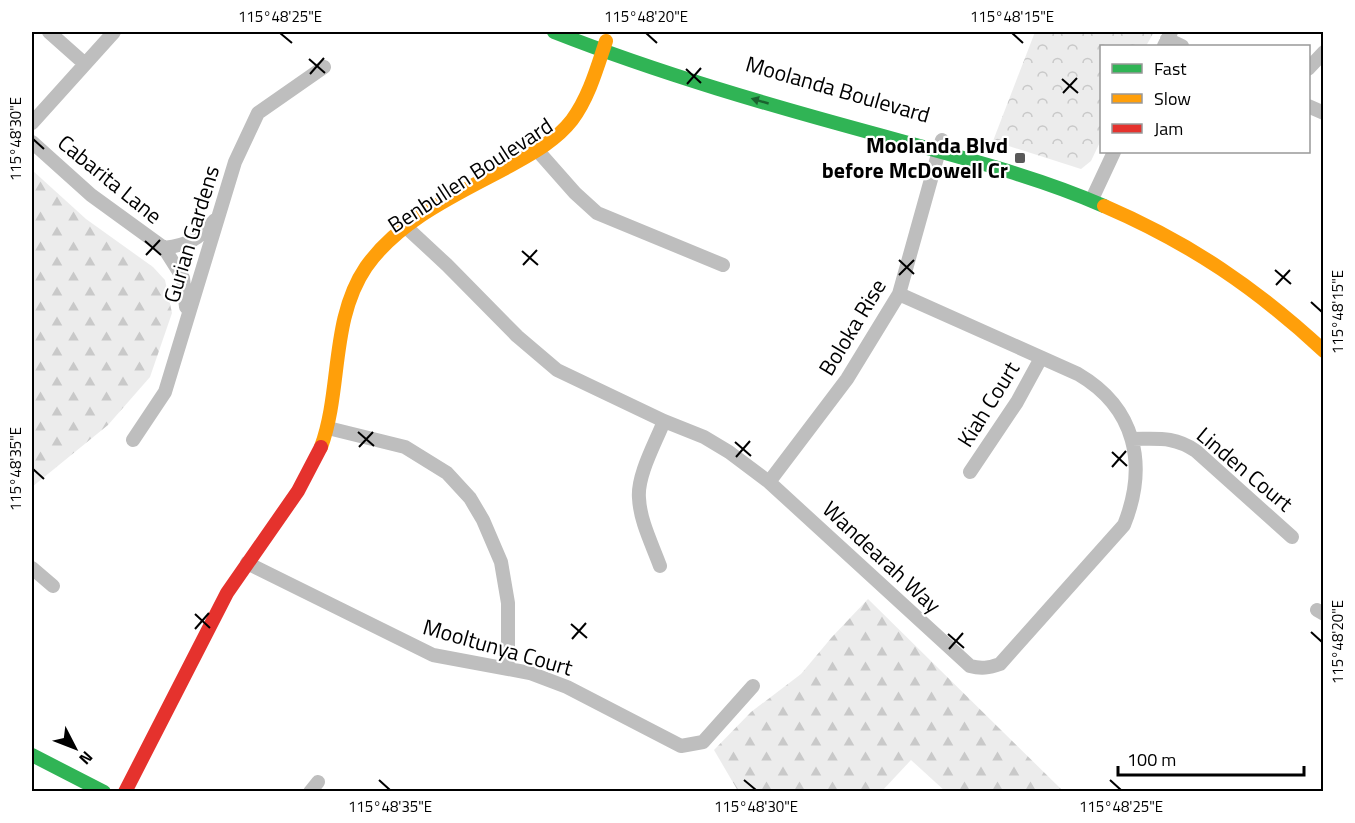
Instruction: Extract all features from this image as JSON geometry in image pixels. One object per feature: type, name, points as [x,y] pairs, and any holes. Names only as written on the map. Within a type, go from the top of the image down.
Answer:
[{"type":"street","points":[[50,32],[85,64]]},
{"type":"street","points":[[32,123],[114,32]]},
{"type":"street","name":"Moolanda Boulevard","points":[[554,32],[609,48],[716,88],[940,146],[999,167],[1137,207],[1216,250],[1268,288],[1323,337]]},
{"type":"street","name":"Moolanda Boulevard","points":[[582,32],[609,48]]},
{"type":"street","name":"Benbullen Boulevard","points":[[124,792],[222,604],[251,565],[307,476],[332,429],[344,325],[365,268],[377,254],[460,193],[562,142],[580,123],[596,94],[609,48]]},
{"type":"street","points":[[1310,67],[1323,52]]},
{"type":"street","name":"Gurian Gardens","points":[[133,440],[165,392],[235,162],[258,113],[324,67]]},
{"type":"street","name":"Cabarita Lane","points":[[32,142],[91,195],[164,248],[183,278],[187,317]]},
{"type":"street","name":"Boloka Rise","points":[[769,482],[847,379],[899,294],[940,146]]},
{"type":"street","points":[[1094,194],[1114,153]]},
{"type":"street","points":[[540,154],[575,193],[597,213],[723,265]]},
{"type":"street","name":"Moolanda Boulevard","points":[[1094,194],[1199,252],[1265,298],[1323,351]]},
{"type":"street","name":"Cabarita Lane","points":[[164,248],[180,246],[198,238],[218,216]]},
{"type":"street","name":"Wandearah Way","points":[[410,231],[517,336],[557,370],[729,452],[769,482],[970,666],[991,668],[1000,664],[1124,525],[1136,487],[1132,439],[1118,411],[1106,394],[1093,383],[1078,374],[899,294]]},
{"type":"street","name":"Kiah Court","points":[[970,472],[1017,402],[1041,358]]},
{"type":"street","points":[[660,566],[642,519],[638,496],[643,473],[664,421]]},
{"type":"street","points":[[332,429],[405,447],[447,473],[470,498],[483,520],[501,562],[508,603],[508,669]]},
{"type":"street","name":"Linden Court","points":[[1132,439],[1168,438],[1183,442],[1292,537]]},
{"type":"street","name":"Benbullen Boulevard","points":[[135,792],[251,565]]},
{"type":"street","name":"Mooltunya Court","points":[[251,565],[433,655],[530,673],[567,687],[681,746],[703,742],[753,686]]},
{"type":"street","points":[[32,568],[53,586]]},
{"type":"street","points":[[32,755],[104,792]]},
{"type":"street","points":[[32,767],[79,792]]},
{"type":"green space","points":[[1035,32],[1154,32],[1147,45],[1100,45],[1100,142],[1091,161],[1081,169],[993,141]]},
{"type":"green space","points":[[32,170],[86,219],[153,267],[165,280],[172,313],[150,377],[108,425],[32,487]]},
{"type":"green space","points":[[868,599],[1063,791],[945,791],[911,760],[882,791],[738,791],[714,750],[751,712],[801,674]]},
{"type":"traffic: fast","points":[[554,32],[717,89],[995,167],[1104,206]]},
{"type":"traffic: fast","points":[[32,755],[104,792]]},
{"type":"traffic: slow","points":[[321,447],[332,402],[341,332],[355,288],[366,267],[379,250],[412,222],[449,198],[533,153],[558,135],[572,120],[583,102],[606,41]]},
{"type":"traffic: slow","points":[[1104,206],[1165,235],[1221,269],[1273,307],[1324,351]]},
{"type":"traffic: jam","points":[[125,792],[227,593],[298,491],[321,447]]},
{"type":"place","name":"Moolanda Blvd before McDowell Cr","points":[[1020,158]]}]
